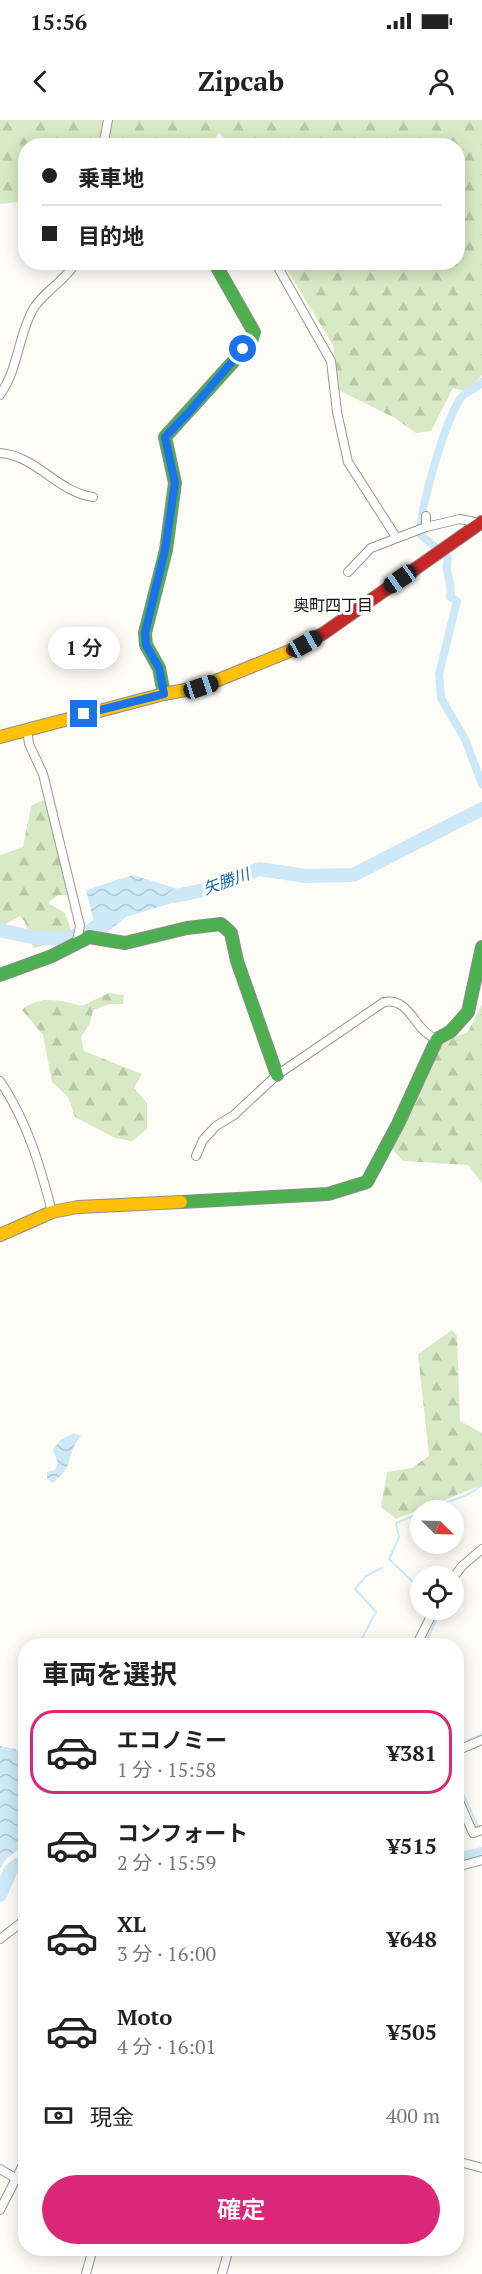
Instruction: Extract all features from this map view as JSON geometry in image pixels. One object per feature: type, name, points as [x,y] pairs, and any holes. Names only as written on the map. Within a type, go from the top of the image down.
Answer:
[{"type":"street","points":[[105,138],[108,120]]},
{"type":"street","points":[[0,395],[17,360],[33,310],[72,270]]},
{"type":"street","points":[[164,694],[159,668],[146,645],[145,633],[165,550],[175,483],[165,437],[250,342],[254,332],[219,270]]},
{"type":"street","points":[[280,270],[331,361],[337,412],[348,462],[396,537]]},
{"type":"street","points":[[0,453],[20,457],[77,495],[93,497]]},
{"type":"street","points":[[426,516],[426,527]]},
{"type":"street","points":[[348,572],[371,548],[396,537],[460,519],[481,522]]},
{"type":"street","points":[[0,737],[164,694],[201,687],[232,677],[286,654],[324,633],[481,522]]},
{"type":"street","points":[[27,729],[29,744],[43,774],[80,926],[75,945]]},
{"type":"street","points":[[0,975],[75,945],[89,937],[109,945],[129,945],[171,932],[215,924],[227,927],[231,933],[237,961],[277,1075]]},
{"type":"street","points":[[0,1235],[52,1212],[92,1205],[160,1204],[328,1194],[367,1182],[398,1124],[437,1039],[454,1032],[467,1020],[473,1006],[477,966],[482,947]]},
{"type":"street","points":[[196,1156],[203,1140],[216,1126],[234,1115],[277,1075],[384,1002],[391,1000],[404,1006],[419,1028],[437,1039]]},
{"type":"street","points":[[0,1081],[17,1106],[27,1128],[52,1212]]},
{"type":"street","points":[[462,1566],[482,1549]]},
{"type":"street","points":[[420,1638],[429,1620]]},
{"type":"street","points":[[464,1748],[482,1740]]},
{"type":"street","points":[[464,1812],[473,1833],[482,1830]]},
{"type":"street","points":[[464,1864],[482,1860]]},
{"type":"street","points":[[0,1939],[18,1925]]},
{"type":"street","points":[[464,2163],[482,2168]]},
{"type":"street","points":[[0,2169],[15,2178]]},
{"type":"street","points":[[0,2210],[18,2173]]},
{"type":"street","points":[[86,2274],[91,2256]]},
{"type":"street","points":[[222,2274],[227,2256]]},
{"type":"green space","points":[[0,120],[482,120],[482,375],[474,385],[464,391],[453,388],[431,431],[416,433],[395,418],[340,391],[333,345],[287,270],[465,270],[465,138],[224,138],[219,133],[215,138],[18,138],[18,202],[0,204]]},
{"type":"green space","points":[[43,800],[47,804],[69,895],[58,895],[48,903],[65,913],[74,938],[33,948],[25,922],[20,916],[4,925],[0,924],[0,855],[23,847],[31,806]]},
{"type":"green space","points":[[109,993],[124,995],[123,1004],[110,1004],[93,1010],[90,1023],[81,1037],[84,1051],[142,1074],[134,1088],[147,1103],[147,1129],[132,1141],[115,1138],[75,1117],[68,1097],[52,1082],[43,1035],[22,1010],[36,1002],[51,1000],[82,1006]]},
{"type":"green space","points":[[482,1004],[482,1183],[468,1165],[403,1161],[390,1147],[439,1043],[468,1032]]},
{"type":"green space","points":[[452,1330],[457,1336],[460,1421],[482,1433],[482,1485],[444,1500],[410,1500],[410,1513],[396,1519],[381,1507],[387,1472],[412,1468],[429,1456],[418,1354]]},
{"type":"water","points":[[133,875],[195,896],[126,917],[105,934],[96,930],[86,890]]},
{"type":"water","points":[[74,1433],[81,1436],[73,1449],[65,1471],[52,1483],[47,1478],[47,1472],[55,1470],[58,1463],[53,1450],[60,1440]]},
{"type":"water","points":[[0,1746],[18,1751],[18,1850],[7,1858],[0,1868]]},
{"type":"waterway","points":[[482,382],[465,394],[454,410],[434,466],[421,523],[421,535],[448,558],[450,597],[457,601],[439,674],[441,698],[465,739],[482,784]]},
{"type":"waterway","name":"矢勝川","points":[[175,896],[204,890],[259,869],[306,876],[353,875],[482,809]]},
{"type":"waterway","name":"矢勝川","points":[[0,930],[31,937],[52,939],[72,937],[86,933],[111,918]]},
{"type":"waterway","points":[[453,1500],[469,1494],[482,1485]]},
{"type":"waterway","points":[[410,1517],[396,1523],[399,1537],[389,1559],[410,1579]]},
{"type":"waterway","points":[[362,1638],[376,1612],[355,1589],[366,1576],[382,1568]]},
{"type":"waterway","points":[[428,1638],[436,1620]]},
{"type":"waterway","points":[[464,1742],[482,1734]]},
{"type":"waterway","points":[[464,1796],[479,1828]]},
{"type":"waterway","points":[[464,1858],[482,1854]]},
{"type":"waterway","points":[[0,1895],[11,1870],[18,1865]]},
{"type":"traffic: fast","points":[[164,694],[159,668],[146,645],[145,633],[166,550],[175,483],[165,437],[251,342],[254,332],[219,270]]},
{"type":"traffic: fast","points":[[0,975],[52,956],[89,937],[125,943],[187,928],[221,924],[231,933],[237,961],[277,1075]]},
{"type":"traffic: fast","points":[[181,1202],[328,1194],[367,1182],[398,1124],[437,1039],[451,1031],[468,1012],[482,947]]},
{"type":"traffic: slow","points":[[0,737],[164,694],[201,687],[292,650]]},
{"type":"traffic: slow","points":[[0,1235],[52,1212],[78,1207],[181,1202]]},
{"type":"traffic: jam","points":[[292,650],[324,633],[482,522]]},
{"type":"district","name":"奥町四丁目","points":[[333,605]]},
{"type":"route","points":[[84,714],[164,694],[159,668],[146,645],[145,633],[149,608],[165,550],[175,483],[165,437],[243,349]]}]
